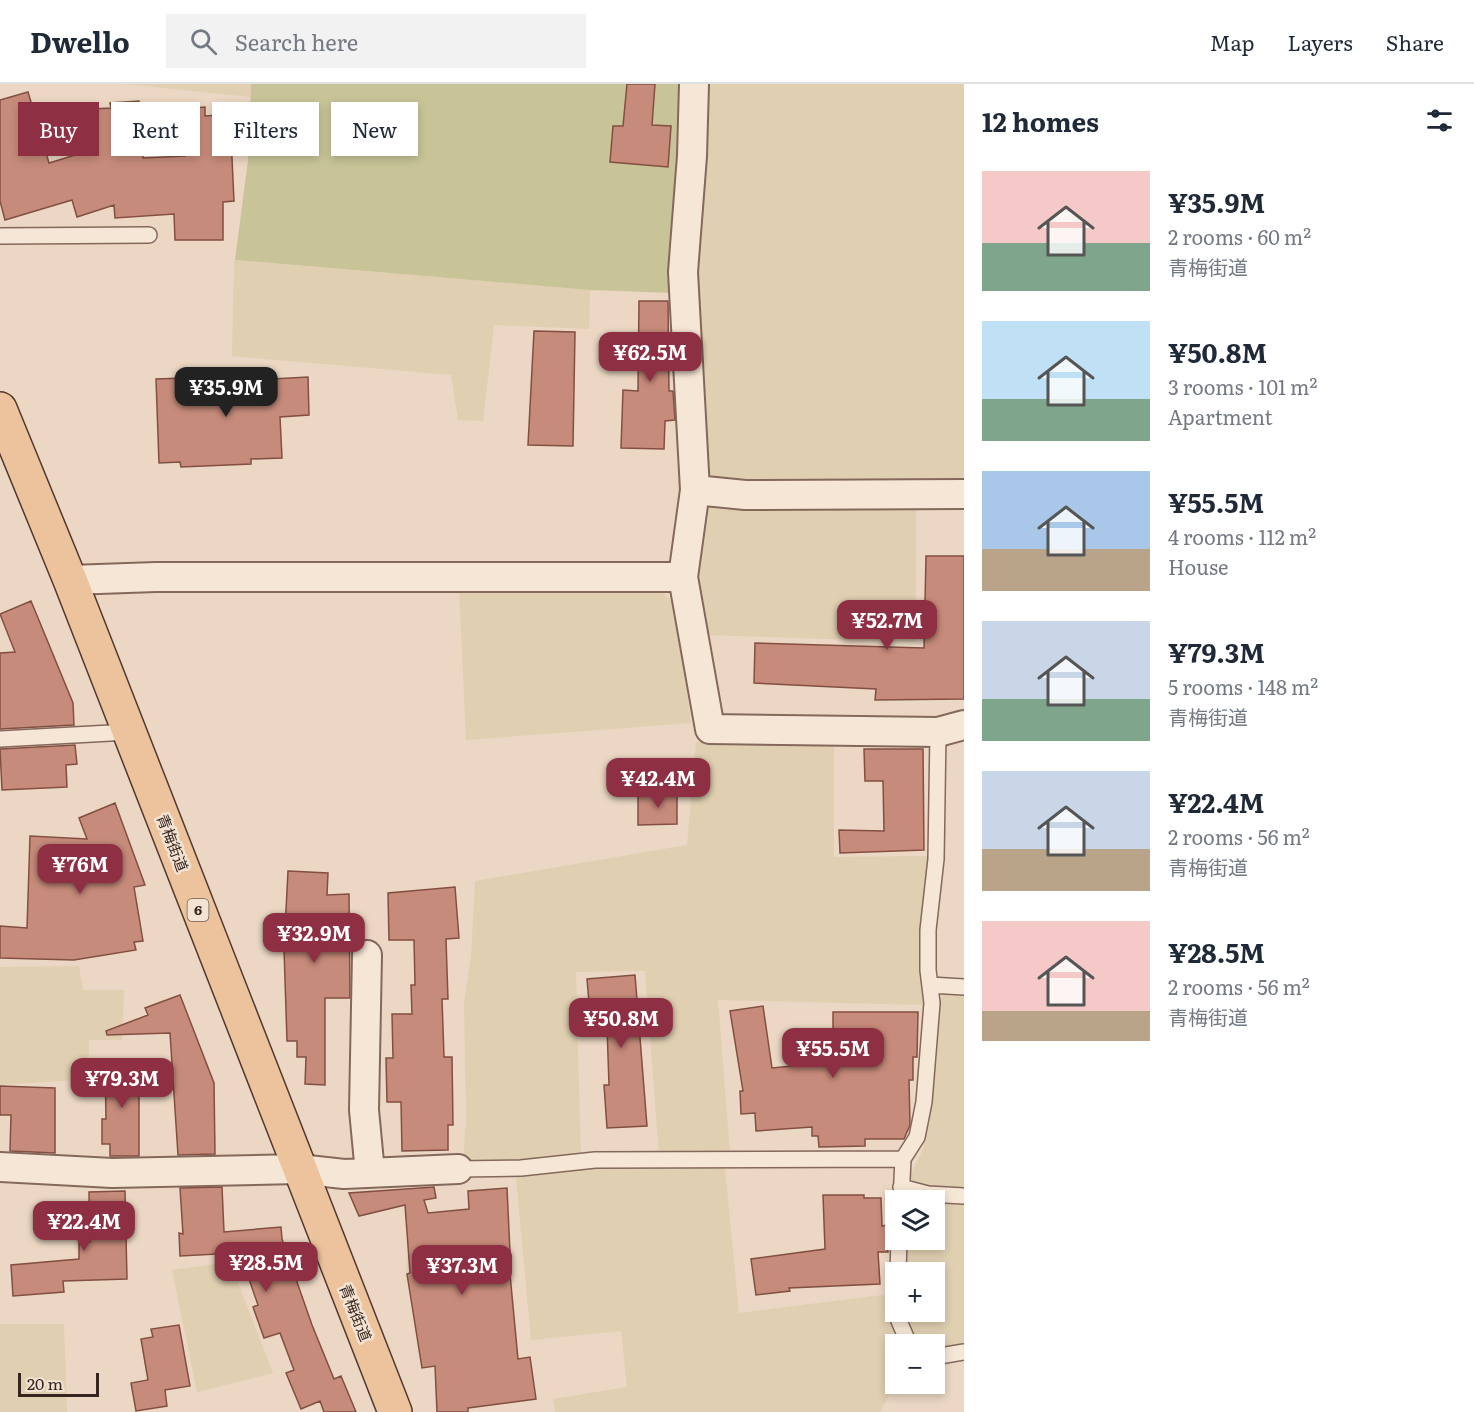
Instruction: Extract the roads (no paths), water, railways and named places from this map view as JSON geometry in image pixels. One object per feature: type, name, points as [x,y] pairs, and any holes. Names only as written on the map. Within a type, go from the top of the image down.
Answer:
[{"type":"main road","name":"青梅街道","points":[[0,409],[70,580],[395,1412]]},
{"type":"street","points":[[694,84],[692,156],[683,272],[696,490],[683,577],[710,729],[951,729]]},
{"type":"street","points":[[696,490],[745,495],[964,494]]},
{"type":"street","points":[[70,580],[156,577],[683,577]]},
{"type":"street","points":[[367,955],[364,1110],[370,1173]]},
{"type":"street","points":[[0,1167],[112,1173],[299,1169],[344,1174],[458,1169]]},
{"type":"lane","points":[[0,236],[149,235]]},
{"type":"lane","points":[[901,1190],[903,1159],[917,1137],[924,1102],[932,1003],[928,930],[951,729]]},
{"type":"lane","points":[[0,739],[129,732]]},
{"type":"lane","points":[[930,985],[964,987]]},
{"type":"lane","points":[[458,1169],[521,1168],[595,1161],[903,1159]]},
{"type":"lane","points":[[945,1195],[964,1196]]},
{"type":"lane","points":[[945,1355],[964,1352]]}]
